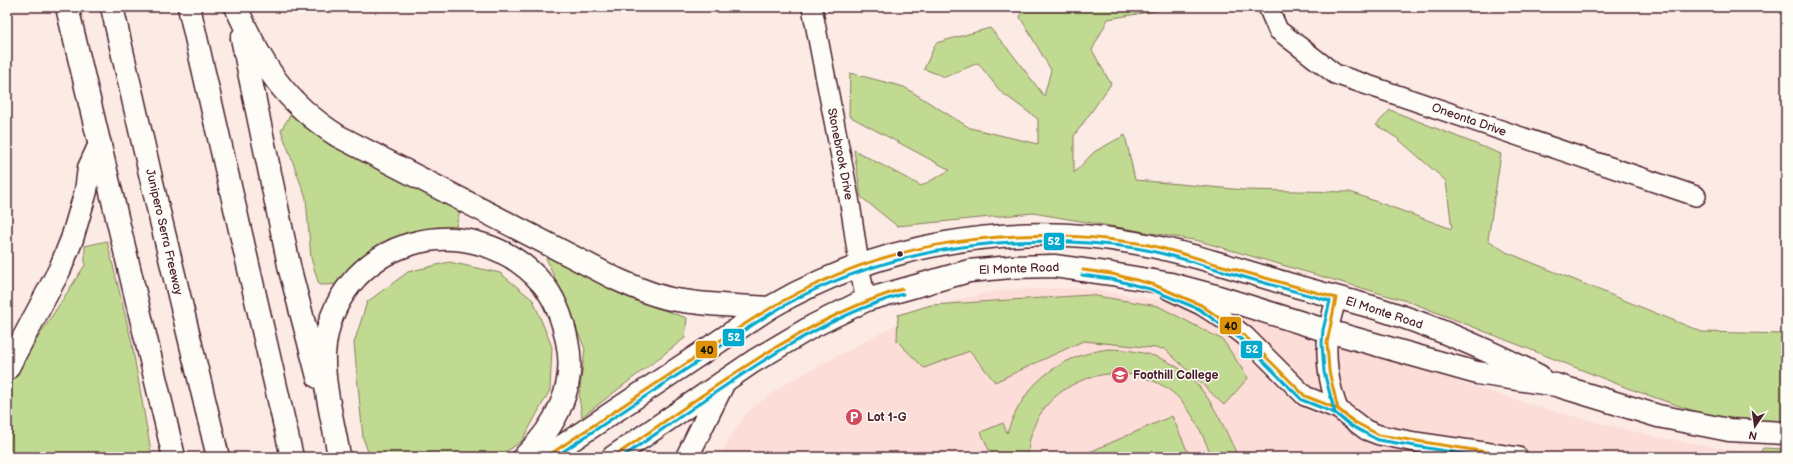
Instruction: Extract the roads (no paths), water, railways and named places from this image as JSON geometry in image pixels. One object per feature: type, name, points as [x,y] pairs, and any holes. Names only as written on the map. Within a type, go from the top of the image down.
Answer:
[{"type":"main road","points":[[67,7],[174,457]]},
{"type":"main road","name":"Junipero Serra Freeway","points":[[112,7],[157,204],[218,457]]},
{"type":"main road","points":[[189,7],[292,457]]},
{"type":"main road","points":[[236,7],[258,54],[286,94],[319,124],[338,136],[616,279],[644,291],[670,298],[695,302],[769,308]]},
{"type":"main road","points":[[236,7],[290,270],[339,457]]},
{"type":"main road","points":[[7,369],[60,269],[72,239],[86,191],[89,168],[100,144]]},
{"type":"main road","name":"El Monte Road","points":[[546,457],[769,308],[801,289],[859,266],[926,247],[967,239],[1011,235],[1054,234],[1136,243],[1177,253],[1380,310],[1484,349],[1556,385]]},
{"type":"main road","points":[[339,457],[326,378],[324,355],[328,331],[336,307],[348,286],[362,269],[380,256],[403,246],[429,239],[456,238],[482,244],[506,254],[527,268],[547,291],[555,303],[564,325],[569,349],[570,374],[565,398],[556,416],[543,436],[524,457]]},
{"type":"main road","name":"El Monte Road","points":[[612,457],[754,361],[813,326],[866,300],[969,271],[1011,267],[1054,266],[1171,284],[1212,295],[1328,331],[1477,373],[1556,385],[1658,416],[1729,430],[1786,433]]},
{"type":"main road","points":[[687,457],[724,382]]},
{"type":"street","name":"Stonebrook Drive","points":[[812,7],[856,238],[859,266],[866,300]]},
{"type":"street","name":"Oneonta Drive","points":[[1268,7],[1278,30],[1335,74],[1696,196]]},
{"type":"street","points":[[1112,274],[1152,284],[1201,305],[1223,319],[1245,336],[1305,396],[1338,409],[1353,421],[1379,435],[1415,442],[1518,457]]},
{"type":"street","points":[[1336,298],[1328,331],[1329,371],[1338,409]]},
{"type":"place","name":"Foothill College","points":[[1120,375]]},
{"type":"place","name":"Lot 1-G","points":[[854,417]]}]
